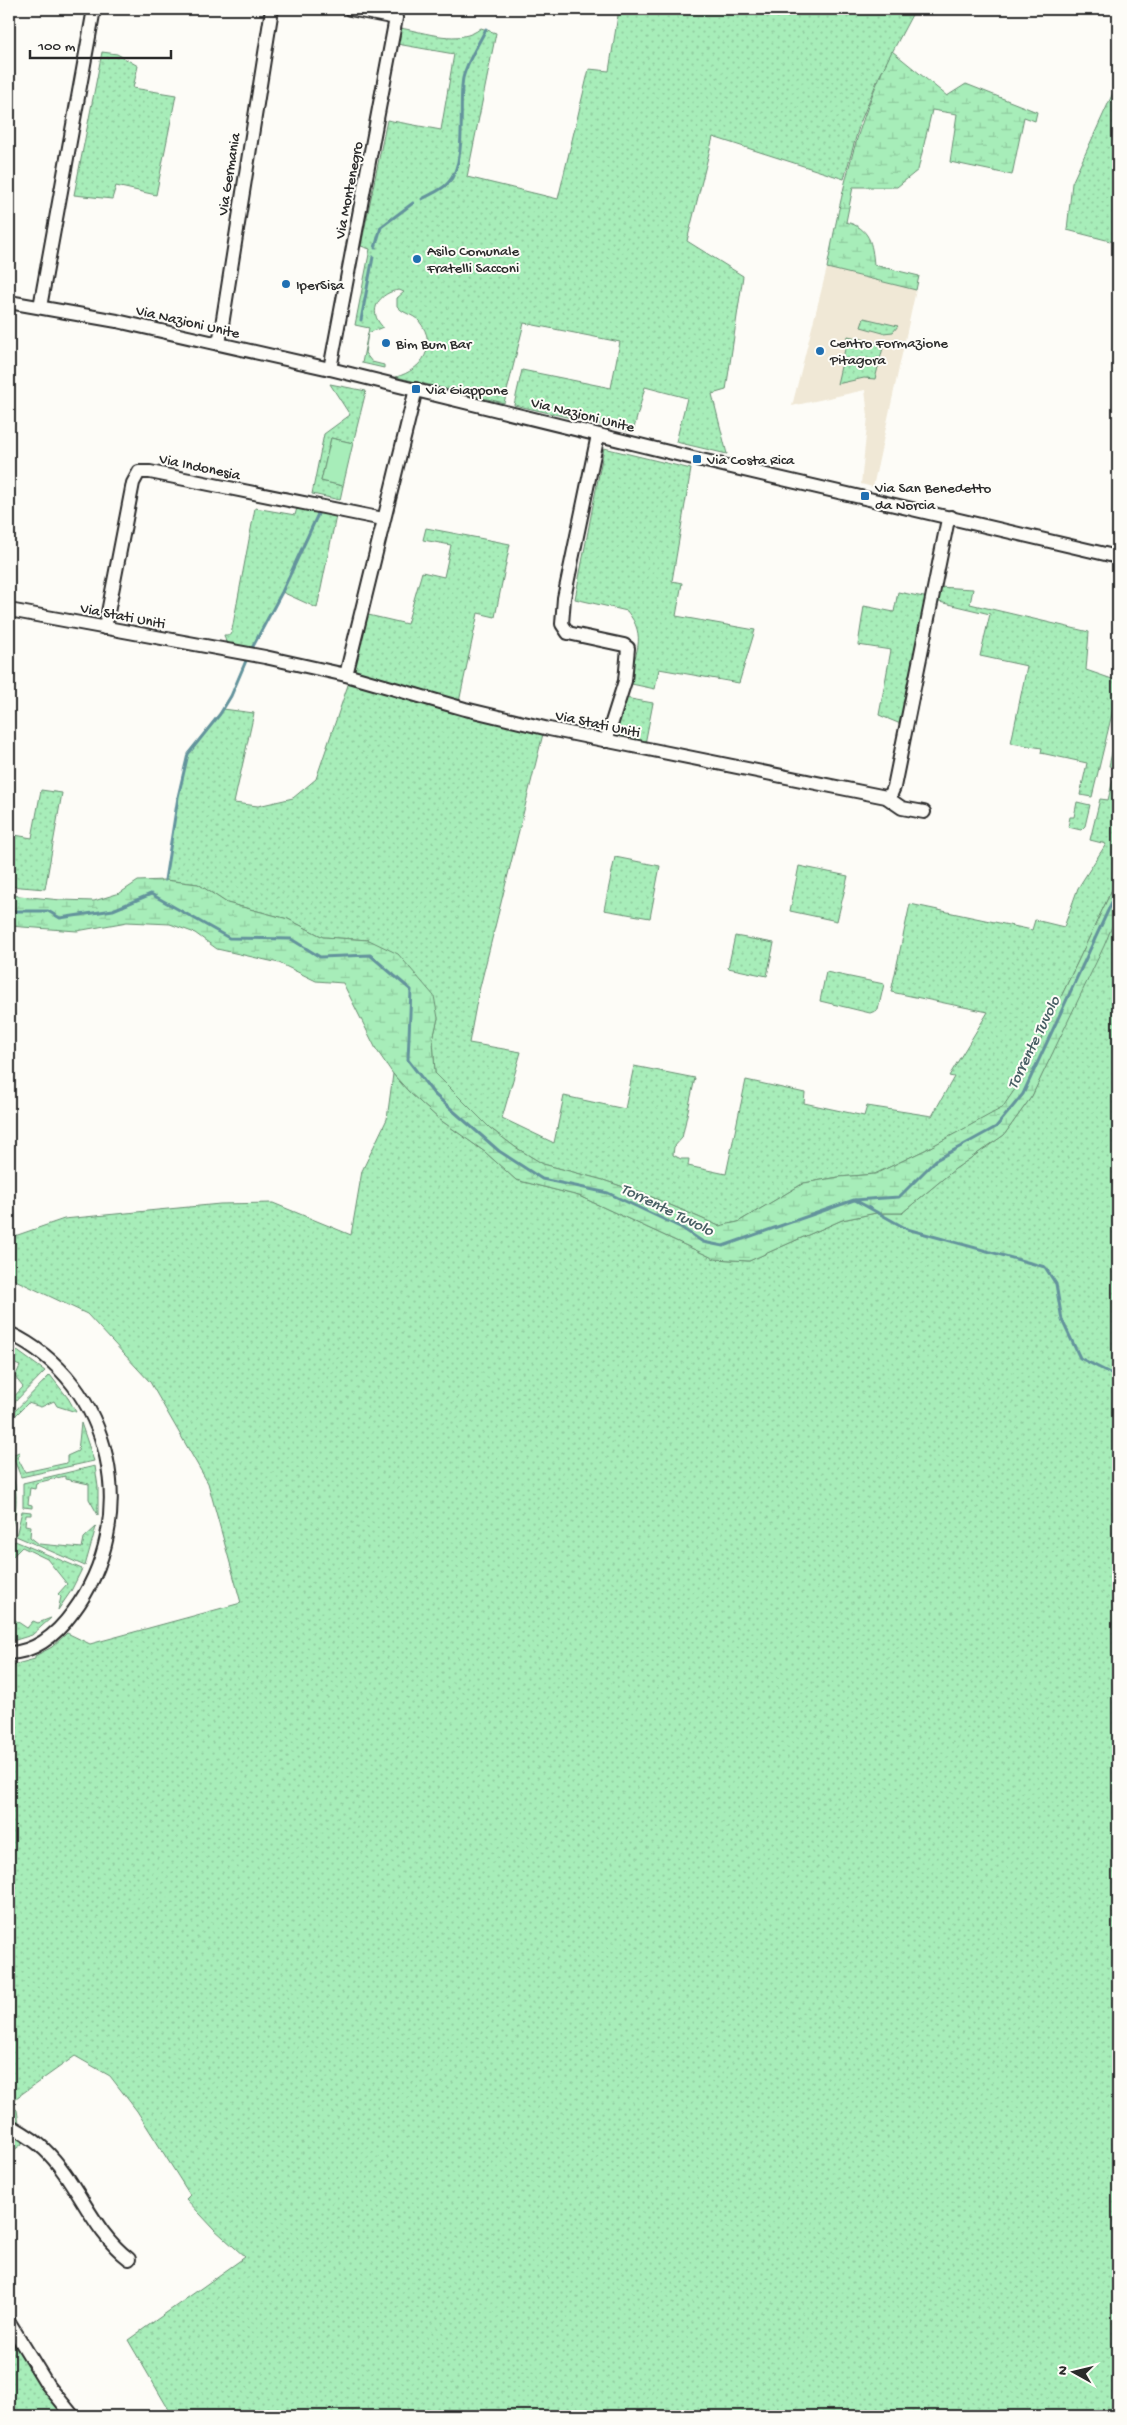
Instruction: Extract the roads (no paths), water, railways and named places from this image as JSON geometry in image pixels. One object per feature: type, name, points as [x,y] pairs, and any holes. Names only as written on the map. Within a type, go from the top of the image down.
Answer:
[{"type":"street","points":[[40,307],[94,9]]},
{"type":"street","name":"Via Germania","points":[[218,344],[272,9]]},
{"type":"street","name":"Via Montenegro","points":[[330,368],[396,18],[350,9]]},
{"type":"street","name":"Via Nazioni Unite","points":[[9,302],[117,321],[330,368],[598,435],[1118,557]]},
{"type":"street","points":[[346,675],[416,389]]},
{"type":"street","points":[[598,435],[568,580],[562,624],[568,634],[624,645],[628,648],[625,681],[606,741]]},
{"type":"street","name":"Via Indonesia","points":[[105,628],[133,483],[139,472],[150,472],[383,519]]},
{"type":"street","points":[[890,792],[947,524],[951,517]]},
{"type":"street","name":"Via Stati Uniti","points":[[9,610],[265,657],[346,675],[465,709],[606,741],[890,792],[902,808],[924,812]]},
{"type":"street","points":[[9,1333],[24,1340],[45,1355],[83,1397],[104,1444],[109,1467],[111,1501],[110,1524],[104,1554],[92,1586],[67,1620],[44,1643],[29,1650],[9,1653]]},
{"type":"street","points":[[9,2125],[43,2148],[58,2164],[97,2226],[129,2259]]},
{"type":"street","points":[[9,2322],[47,2384],[73,2416]]},
{"type":"waterway","points":[[422,199],[440,190],[454,174],[460,148],[463,78],[470,59],[486,29]]},
{"type":"waterway","points":[[375,248],[381,227],[413,203]]},
{"type":"waterway","points":[[361,320],[373,257]]},
{"type":"waterway","points":[[251,650],[282,592],[318,514]]},
{"type":"waterway","points":[[165,880],[178,797],[188,754],[220,714],[231,696],[248,656]]},
{"type":"waterway","name":"Torrente Tuvolo","points":[[9,911],[48,911],[60,918],[113,910],[151,894],[229,938],[291,939],[320,957],[370,955],[411,990],[408,1060],[434,1094],[499,1151],[542,1179],[608,1193],[682,1228],[703,1242],[723,1246],[854,1200],[899,1197],[936,1160],[996,1127],[1023,1094],[1112,902],[1118,893]]},
{"type":"waterway","points":[[855,1200],[907,1229],[1045,1267],[1056,1284],[1062,1320],[1080,1358],[1118,1377]]},
{"type":"place","name":"Asilo Comunale Fratelli Sacconi","points":[[417,259]]},
{"type":"place","name":"IperSisa","points":[[286,284]]},
{"type":"place","name":"Bim Bum Bar","points":[[386,343]]},
{"type":"place","name":"Centro Formazione Pitagora","points":[[820,351]]},
{"type":"place","name":"Via Giappone","points":[[416,389]]},
{"type":"place","name":"Via Costa Rica","points":[[697,459]]},
{"type":"place","name":"Via San Benedetto da Norcia","points":[[865,496]]}]
